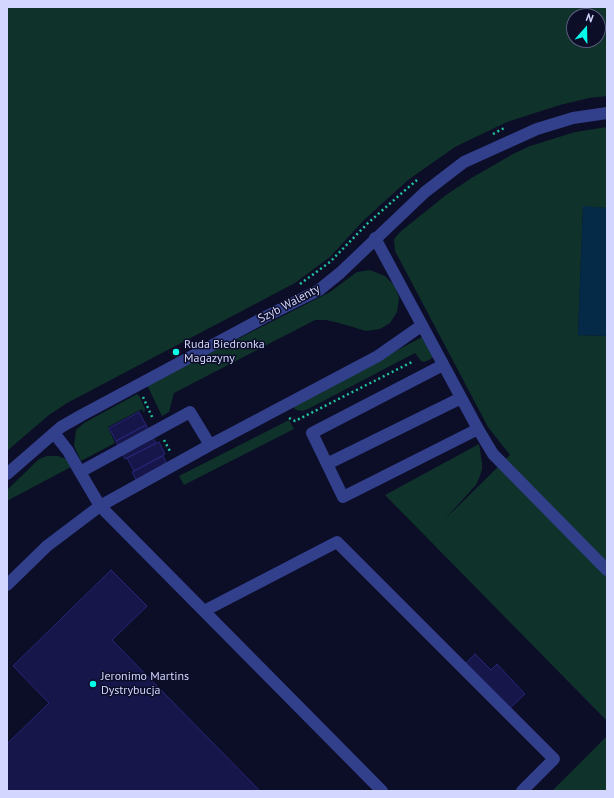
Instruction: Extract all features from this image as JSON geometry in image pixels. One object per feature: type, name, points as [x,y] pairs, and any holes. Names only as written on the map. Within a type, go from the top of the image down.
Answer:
[{"type":"street","name":"Szyb Walenty","points":[[7,474],[54,433],[82,415],[263,318],[319,290],[340,273],[425,192],[464,162],[537,129],[573,118],[607,113]]},
{"type":"street","points":[[376,238],[421,326],[493,454],[607,570]]},
{"type":"street","points":[[7,585],[47,546],[100,506],[210,445],[378,356],[421,326]]},
{"type":"street","points":[[443,365],[312,433],[343,497],[478,429]]},
{"type":"street","points":[[327,464],[461,398]]},
{"type":"street","points":[[80,472],[190,412],[210,445]]},
{"type":"street","points":[[54,433],[68,451],[100,506],[204,611],[375,789]]},
{"type":"street","points":[[204,611],[337,542],[554,759],[522,791]]},
{"type":"path","points":[[488,136],[509,126]]},
{"type":"path","points":[[298,285],[330,262],[368,223],[421,177]]},
{"type":"green space","points":[[7,7],[607,7],[607,96],[589,98],[560,105],[507,122],[455,147],[408,180],[364,220],[330,257],[295,283],[67,403],[49,415],[7,451]]},
{"type":"green space","points":[[607,127],[607,208],[583,207],[578,335],[607,336],[607,721],[385,495],[479,444],[482,469],[476,485],[445,519],[510,455],[488,427],[395,251],[394,239],[400,232],[446,195],[473,177],[513,154],[530,146],[575,132]]},
{"type":"green space","points":[[370,270],[385,276],[395,286],[399,298],[397,312],[390,323],[380,329],[366,331],[326,320],[315,320],[174,393],[169,412],[162,416],[147,385],[330,292],[357,272]]},
{"type":"green space","points":[[422,337],[436,355],[429,360],[424,362],[421,361],[415,353],[308,409],[302,411],[296,410],[292,406]]},
{"type":"green space","points":[[137,394],[140,397],[145,409],[144,413],[142,409],[108,427],[115,443],[81,461],[74,446],[76,430],[84,423]]},
{"type":"green space","points":[[289,420],[294,429],[184,485],[179,476]]},
{"type":"green space","points":[[47,456],[58,456],[66,459],[71,467],[7,501],[7,490],[39,459]]},
{"type":"green space","points":[[607,736],[607,791],[552,791]]},
{"type":"water","points":[[583,206],[607,208],[607,336],[578,335]]},
{"type":"building","points":[[139,412],[146,425],[116,441],[109,428]]},
{"type":"building","points":[[146,425],[156,443],[125,459],[116,441]]},
{"type":"building","points":[[159,442],[165,454],[134,471],[127,458]]},
{"type":"building","points":[[163,456],[171,472],[141,489],[132,472]]},
{"type":"building","name":"Jeronimo Martins Dystrybucja","points":[[111,570],[147,606],[112,640],[260,791],[7,791],[7,744],[49,703],[13,666]]},
{"type":"building","points":[[475,654],[491,670],[497,664],[525,694],[509,709],[465,664]]},
{"type":"place","name":"Ruda Biedronka Magazyny","points":[[176,352]]},
{"type":"place","name":"Jeronimo Martins Dystrybucja","points":[[93,684]]}]
